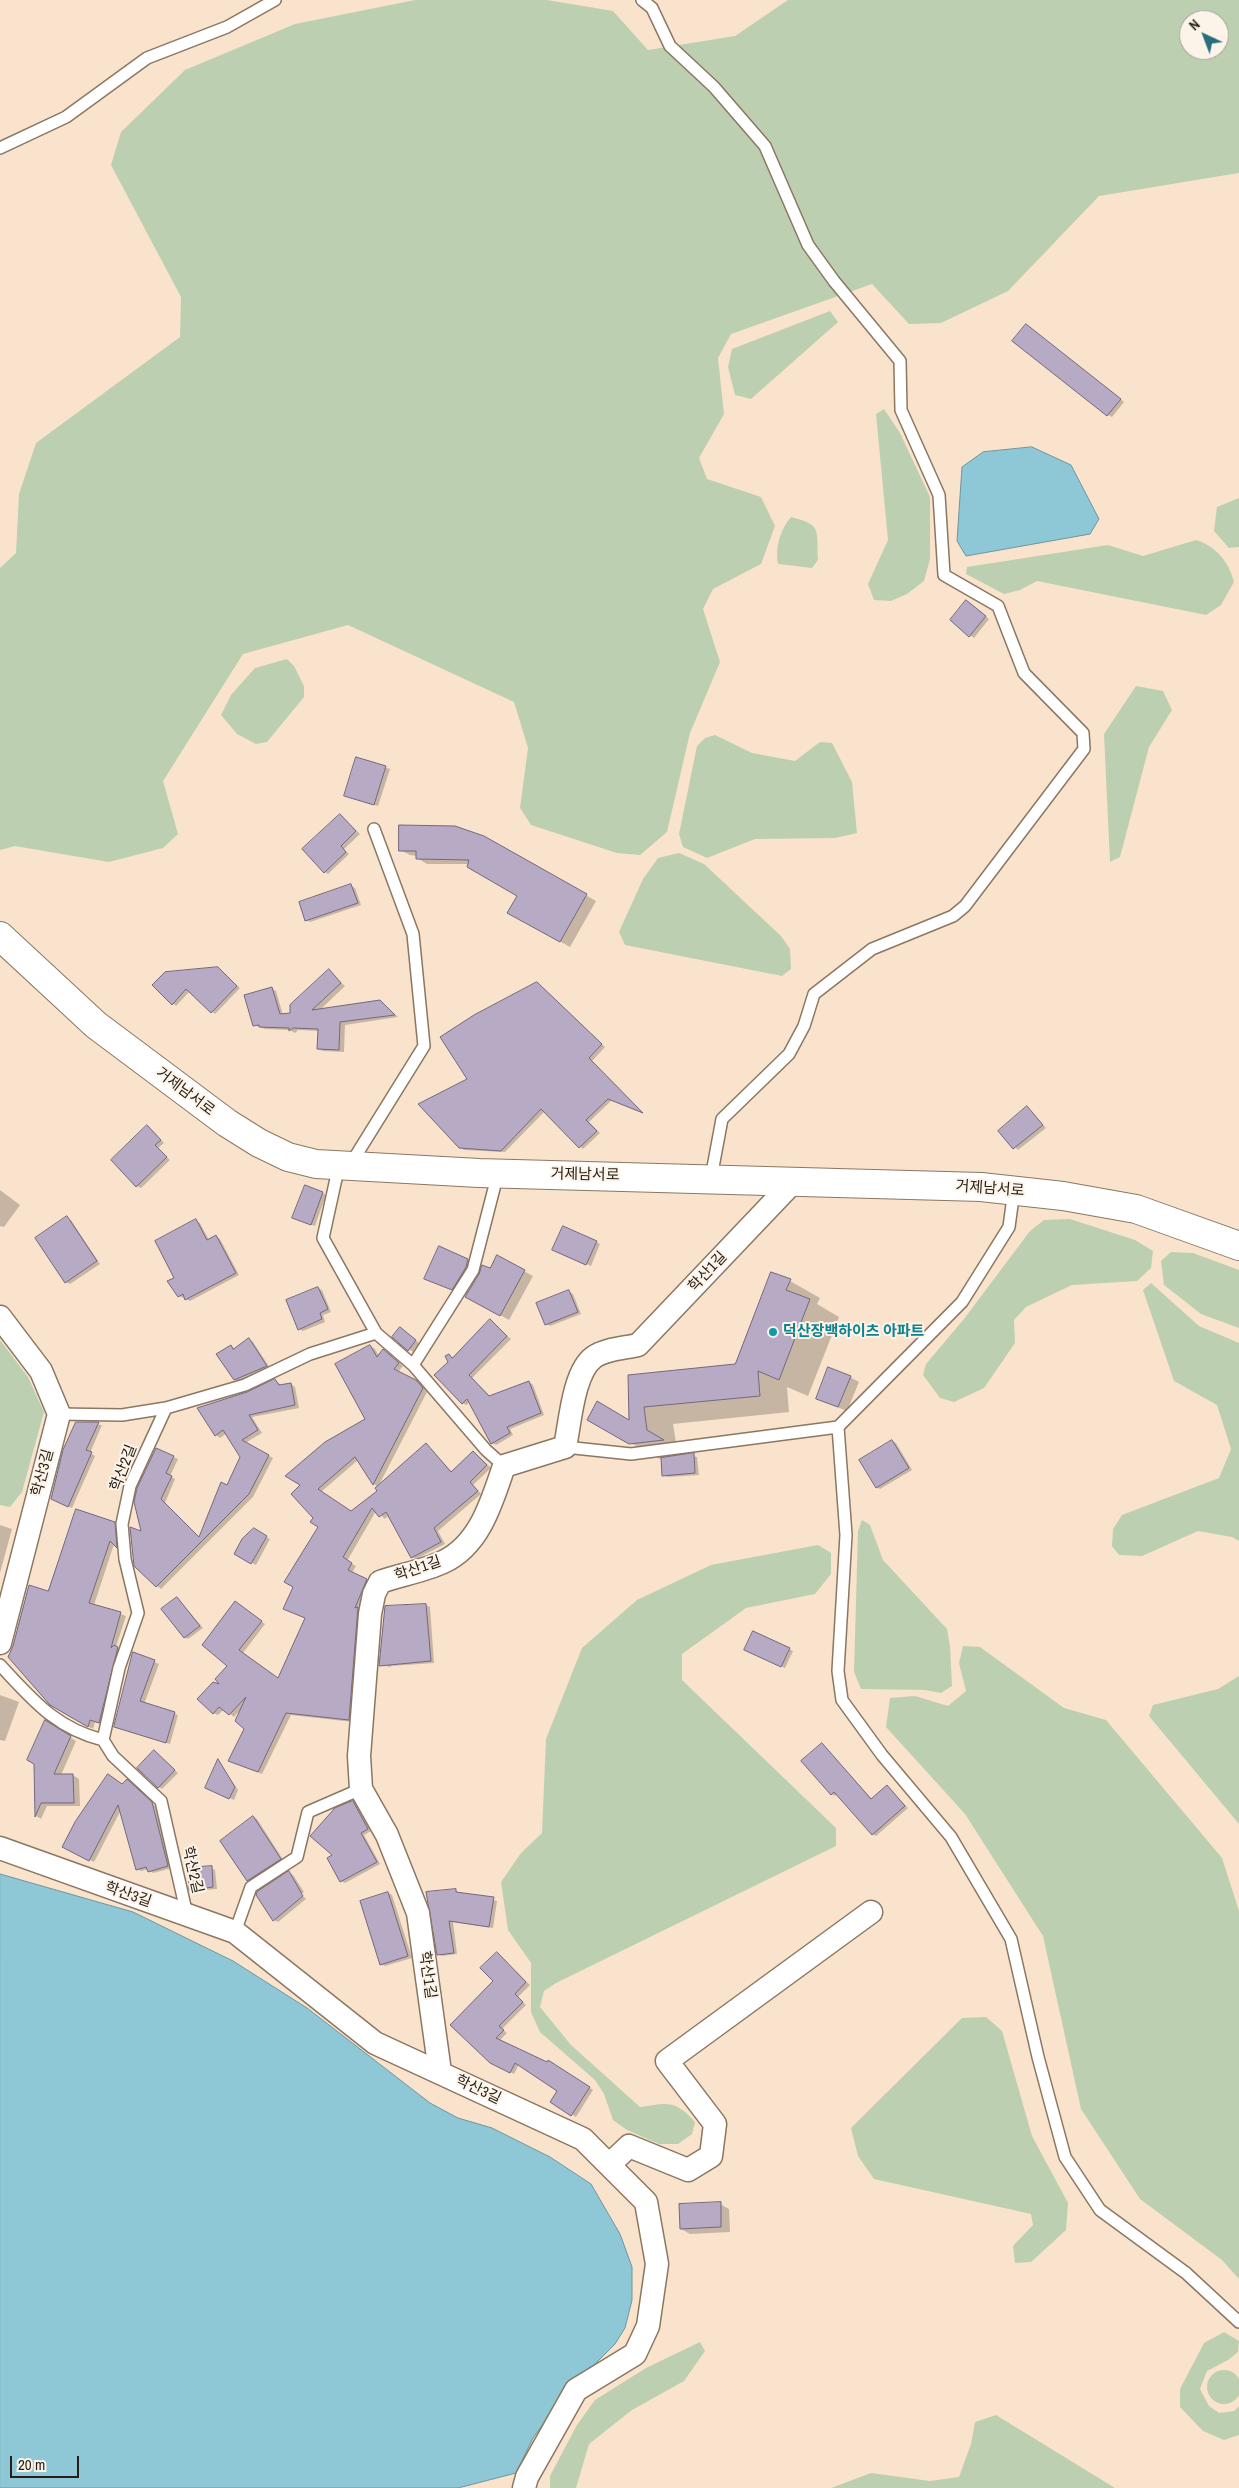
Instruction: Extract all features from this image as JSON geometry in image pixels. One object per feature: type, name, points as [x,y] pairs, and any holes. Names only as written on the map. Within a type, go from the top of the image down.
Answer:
[{"type":"main road","name":"거제남서로","points":[[0,936],[96,1025],[227,1123],[259,1143],[288,1157],[316,1164],[344,1166],[498,1173],[795,1180],[1014,1190],[1063,1196],[1136,1209],[1239,1246]]},
{"type":"street","name":"학산1길","points":[[565,1447],[578,1378],[593,1358],[638,1346],[795,1180]]},
{"type":"street","points":[[0,1317],[41,1371],[59,1414]]},
{"type":"street","name":"학산3길","points":[[0,1643],[59,1414]]},
{"type":"street","points":[[504,1466],[565,1447]]},
{"type":"street","name":"학산1길","points":[[440,2072],[418,1913],[387,1835],[361,1789],[359,1756],[370,1614],[374,1594],[380,1582],[443,1562],[459,1552],[486,1518],[504,1466]]},
{"type":"street","name":"학산3길","points":[[0,1848],[235,1932],[375,2043],[583,2139],[646,2202],[657,2264],[648,2326],[634,2354],[576,2390],[527,2477],[524,2488]]},
{"type":"street","points":[[609,2164],[629,2146],[688,2170],[711,2156],[715,2124],[667,2061],[871,1912]]},
{"type":"lane","points":[[0,148],[66,117],[147,58],[227,27],[276,0]]},
{"type":"lane","points":[[642,0],[652,8],[670,46],[714,88],[765,146],[808,244],[834,280],[900,362],[901,410],[940,495],[944,575],[998,606],[1024,673],[1083,733],[1084,749],[965,906],[953,916],[872,949],[814,994],[804,1026],[789,1054],[722,1119],[711,1178]]},
{"type":"lane","points":[[374,829],[414,934],[424,1046],[344,1166],[323,1238],[376,1333],[413,1365],[486,1450],[504,1466]]},
{"type":"lane","points":[[413,1365],[473,1270],[498,1173]]},
{"type":"lane","points":[[565,1447],[631,1454],[838,1427],[962,1302],[1009,1227],[1014,1190]]},
{"type":"lane","points":[[59,1414],[122,1415],[166,1408],[245,1385],[310,1354],[376,1333]]},
{"type":"lane","name":"학산2길","points":[[166,1408],[130,1486],[122,1524],[125,1558],[138,1613],[120,1668],[103,1740],[113,1756],[161,1802],[187,1915]]},
{"type":"lane","points":[[838,1427],[846,1535],[838,1671],[842,1700],[882,1755],[951,1837],[1011,1939],[1038,2057],[1065,2158],[1100,2210],[1186,2273],[1239,2322]]},
{"type":"lane","points":[[0,1665],[47,1714],[85,1736],[103,1740]]},
{"type":"lane","points":[[235,1932],[251,1887],[298,1857],[308,1812],[361,1789]]},
{"type":"green space","points":[[415,0],[547,0],[613,11],[648,50],[735,36],[788,0],[1239,0],[1239,173],[1099,196],[1008,291],[941,323],[909,324],[872,284],[731,334],[718,358],[724,414],[699,458],[707,479],[761,497],[775,526],[761,564],[713,589],[703,609],[720,662],[690,733],[667,832],[640,855],[617,853],[531,825],[520,808],[528,748],[514,702],[348,625],[243,654],[163,781],[178,834],[163,848],[109,862],[15,846],[0,850],[0,568],[16,553],[19,494],[36,443],[180,337],[181,297],[111,165],[121,132],[185,70],[295,24]]},
{"type":"green space","points":[[830,311],[838,322],[751,399],[735,395],[728,367],[732,349]]},
{"type":"green space","points":[[884,409],[900,433],[930,497],[930,559],[924,581],[907,594],[891,601],[874,600],[868,584],[888,540],[876,414]]},
{"type":"green space","points":[[1239,498],[1239,547],[1229,548],[1214,531],[1217,507]]},
{"type":"green space","points":[[791,517],[808,523],[816,530],[818,560],[812,568],[778,564],[779,539]]},
{"type":"green space","points":[[1196,540],[1210,546],[1221,556],[1229,568],[1234,582],[1221,605],[1206,615],[1037,581],[1020,590],[1004,594],[966,574],[967,567],[1108,545],[1143,556]]},
{"type":"green space","points":[[287,659],[294,666],[304,686],[304,697],[267,742],[256,744],[237,734],[221,715],[231,695],[255,668]]},
{"type":"green space","points":[[1136,686],[1163,691],[1172,710],[1149,747],[1120,857],[1110,862],[1104,734]]},
{"type":"green space","points":[[715,735],[752,753],[795,761],[820,742],[832,743],[852,782],[857,833],[835,838],[755,839],[707,858],[683,847],[679,834],[697,746],[705,738]]},
{"type":"green space","points":[[679,853],[704,864],[781,936],[790,949],[791,969],[782,976],[625,945],[619,932],[643,879],[658,858]]},
{"type":"green space","points":[[1070,1219],[1135,1240],[1153,1251],[1151,1268],[1137,1281],[1072,1285],[1026,1307],[1014,1320],[1015,1343],[984,1388],[954,1402],[940,1398],[923,1375],[926,1364],[964,1319],[1030,1231],[1044,1220]]},
{"type":"green space","points":[[1171,1252],[1193,1253],[1239,1270],[1239,1328],[1201,1314],[1164,1285],[1161,1261]]},
{"type":"green space","points":[[1151,1283],[1199,1326],[1239,1343],[1239,1541],[1232,1537],[1198,1531],[1142,1556],[1119,1555],[1112,1546],[1113,1529],[1122,1515],[1219,1478],[1231,1449],[1217,1405],[1174,1381],[1143,1290]]},
{"type":"green space","points":[[0,1340],[28,1377],[44,1412],[22,1492],[10,1507],[0,1505]]},
{"type":"green space","points":[[862,1520],[870,1525],[883,1560],[947,1629],[950,1646],[952,1686],[941,1693],[925,1690],[861,1689],[854,1672],[858,1531]]},
{"type":"green space","points":[[818,1545],[831,1553],[831,1574],[815,1594],[746,1608],[682,1654],[682,1680],[836,1828],[836,1846],[556,1983],[544,1991],[540,2007],[571,2045],[640,2107],[670,2104],[682,2109],[695,2122],[692,2134],[678,2144],[659,2144],[627,2130],[613,2120],[604,2094],[595,2080],[540,2032],[531,2012],[531,1963],[508,1930],[501,1882],[521,1853],[542,1833],[546,1739],[582,1648],[637,1600],[711,1565]]},
{"type":"green space","points":[[963,1646],[980,1647],[1064,1708],[1106,1720],[1222,1858],[1239,1911],[1239,2279],[1222,2260],[1140,2199],[1081,2109],[1043,1936],[965,1814],[886,1727],[890,1698],[915,1696],[948,1706],[966,1691],[959,1663]]},
{"type":"green space","points":[[1239,1676],[1239,1824],[1149,1716],[1153,1705],[1218,1689]]},
{"type":"green space","points":[[986,2017],[1002,2031],[1032,2136],[1068,2203],[1066,2230],[1031,2262],[1015,2263],[1013,2246],[1033,2225],[1031,2214],[874,2179],[858,2156],[851,2128],[962,2018]]},
{"type":"green space","points":[[1224,2332],[1239,2341],[1238,2352],[1228,2360],[1207,2371],[1200,2389],[1209,2406],[1219,2413],[1234,2411],[1239,2406],[1239,2435],[1224,2440],[1203,2431],[1180,2407],[1180,2389],[1204,2343]]},
{"type":"green space","points":[[700,2342],[705,2351],[684,2381],[632,2410],[589,2444],[576,2488],[550,2488],[550,2476],[577,2425],[595,2400],[646,2368]]},
{"type":"green space","points":[[1224,2370],[1236,2375],[1241,2387],[1236,2399],[1224,2404],[1212,2399],[1207,2387],[1212,2375]]},
{"type":"green space","points":[[996,2415],[1115,2488],[831,2488],[871,2473],[930,2481],[959,2477],[971,2444],[975,2422]]},
{"type":"water","points":[[1032,447],[1071,465],[1099,519],[1090,534],[966,556],[957,541],[962,467],[983,452]]},
{"type":"water","points":[[0,1874],[133,1912],[233,1961],[307,2008],[430,2103],[458,2118],[492,2128],[550,2157],[591,2184],[620,2234],[632,2267],[632,2300],[625,2328],[615,2344],[564,2395],[533,2438],[516,2473],[458,2488],[0,2488]]},
{"type":"building","points":[[1026,324],[1121,399],[1107,416],[1012,341]]},
{"type":"building","points":[[966,600],[986,616],[969,637],[950,620]]},
{"type":"building","points":[[356,757],[386,766],[374,805],[344,796]]},
{"type":"building","points":[[340,814],[356,831],[341,846],[346,852],[324,873],[302,849]]},
{"type":"building","points":[[399,825],[455,826],[484,836],[587,894],[560,942],[507,913],[517,896],[467,867],[469,860],[416,859],[416,851],[399,851]]},
{"type":"building","points":[[351,884],[358,903],[305,921],[299,902]]},
{"type":"building","points":[[218,967],[237,986],[211,1013],[186,989],[172,1005],[152,985],[165,972]]},
{"type":"building","points":[[329,969],[341,983],[312,1010],[380,1000],[395,1015],[340,1022],[339,1050],[317,1049],[318,1029],[293,1028],[289,1031],[289,1028],[253,1026],[244,995],[272,987],[280,1014],[290,1013],[290,1005]]},
{"type":"building","points":[[537,982],[602,1044],[589,1058],[643,1113],[608,1099],[586,1120],[597,1131],[579,1148],[541,1109],[501,1151],[459,1148],[418,1104],[467,1079],[440,1037],[474,1015]]},
{"type":"building","points":[[1027,1106],[1043,1125],[1013,1149],[998,1131]]},
{"type":"building","points":[[147,1125],[161,1140],[155,1145],[167,1157],[136,1187],[111,1160]]},
{"type":"building","points":[[305,1185],[323,1192],[311,1225],[292,1218]]},
{"type":"building","points":[[67,1216],[97,1261],[65,1283],[35,1238]]},
{"type":"building","points":[[196,1219],[207,1240],[216,1235],[236,1273],[185,1300],[183,1294],[178,1297],[167,1281],[174,1278],[155,1241]]},
{"type":"building","points":[[563,1226],[597,1241],[586,1265],[552,1250]]},
{"type":"building","points":[[439,1246],[468,1259],[466,1267],[452,1290],[424,1279]]},
{"type":"building","points":[[497,1255],[525,1270],[500,1316],[465,1297],[479,1274],[482,1265],[490,1268]]},
{"type":"building","name":"덕산장백하이츠 아파트","points":[[771,1272],[791,1279],[786,1290],[810,1299],[779,1380],[758,1371],[760,1396],[644,1407],[647,1430],[664,1440],[629,1444],[587,1420],[597,1401],[629,1420],[628,1375],[735,1364]]},
{"type":"building","points":[[318,1287],[328,1309],[320,1313],[322,1319],[298,1330],[286,1300]]},
{"type":"building","points":[[569,1290],[578,1312],[545,1325],[536,1303]]},
{"type":"building","points":[[490,1319],[507,1336],[469,1375],[489,1396],[529,1381],[541,1413],[507,1427],[510,1433],[491,1444],[467,1399],[462,1404],[434,1375],[448,1362],[445,1356],[449,1354],[452,1358]]},
{"type":"building","points":[[400,1327],[416,1340],[408,1351],[392,1337]]},
{"type":"building","points":[[249,1338],[267,1366],[234,1380],[216,1354],[231,1345],[233,1349]]},
{"type":"building","points":[[370,1345],[377,1357],[383,1349],[399,1363],[394,1369],[416,1380],[423,1388],[373,1485],[355,1457],[318,1489],[351,1511],[377,1491],[375,1488],[426,1443],[451,1472],[473,1451],[487,1465],[470,1482],[478,1491],[434,1528],[441,1542],[411,1558],[386,1512],[379,1517],[372,1508],[343,1557],[352,1563],[348,1570],[367,1579],[355,1608],[358,1607],[349,1720],[286,1713],[258,1772],[228,1761],[244,1729],[235,1721],[246,1697],[229,1715],[219,1707],[213,1714],[197,1699],[213,1682],[219,1684],[215,1679],[227,1666],[202,1645],[235,1601],[262,1621],[239,1650],[278,1678],[305,1618],[283,1609],[293,1587],[284,1582],[318,1527],[310,1522],[313,1518],[291,1494],[300,1485],[285,1476],[325,1442],[365,1419],[335,1364]]},
{"type":"building","points":[[828,1367],[851,1376],[838,1407],[816,1399]]},
{"type":"building","points":[[275,1379],[279,1385],[291,1383],[295,1405],[249,1415],[258,1430],[242,1440],[269,1455],[249,1494],[156,1587],[134,1566],[130,1527],[141,1531],[134,1502],[137,1488],[156,1448],[174,1456],[166,1473],[172,1476],[161,1499],[199,1537],[221,1482],[227,1485],[240,1457],[223,1430],[215,1436],[197,1408],[247,1392]]},
{"type":"building","points":[[76,1422],[99,1422],[86,1450],[92,1452],[68,1507],[51,1499],[63,1450]]},
{"type":"building","points":[[892,1440],[909,1468],[876,1488],[859,1460]]},
{"type":"building","points":[[694,1453],[695,1473],[662,1476],[661,1458]]},
{"type":"building","points":[[76,1509],[115,1522],[117,1548],[110,1541],[89,1603],[121,1612],[111,1648],[114,1645],[118,1647],[99,1723],[90,1720],[88,1727],[50,1705],[8,1657],[13,1646],[29,1585],[48,1591]]},
{"type":"building","points":[[254,1528],[267,1536],[251,1564],[234,1554],[242,1539]]},
{"type":"building","points":[[177,1597],[200,1626],[184,1638],[161,1609]]},
{"type":"building","points":[[426,1604],[431,1661],[379,1666],[385,1606]]},
{"type":"building","points":[[753,1631],[790,1648],[781,1667],[744,1650]]},
{"type":"building","points":[[133,1652],[155,1660],[140,1701],[175,1712],[166,1743],[114,1727]]},
{"type":"building","points":[[45,1720],[71,1736],[54,1774],[73,1774],[74,1803],[41,1803],[35,1817],[34,1764],[27,1760]]},
{"type":"building","points":[[822,1743],[871,1799],[887,1785],[905,1806],[872,1835],[834,1792],[831,1795],[801,1761]]},
{"type":"building","points":[[154,1750],[175,1770],[158,1788],[137,1768]]},
{"type":"building","points":[[218,1759],[235,1787],[229,1799],[205,1788]]},
{"type":"building","points":[[108,1774],[122,1784],[127,1779],[152,1802],[168,1866],[148,1872],[146,1867],[136,1870],[118,1805],[89,1861],[62,1847],[75,1822]]},
{"type":"building","points":[[353,1801],[368,1829],[361,1833],[377,1862],[340,1882],[327,1858],[332,1855],[310,1836],[335,1808]]},
{"type":"building","points":[[253,1816],[281,1859],[247,1881],[220,1841]]},
{"type":"building","points":[[212,1866],[213,1887],[189,1890],[188,1868]]},
{"type":"building","points":[[289,1871],[303,1896],[273,1921],[256,1895],[257,1892]]},
{"type":"building","points":[[456,1889],[456,1892],[494,1897],[489,1927],[449,1921],[454,1953],[437,1955],[426,1892]]},
{"type":"building","points":[[388,1892],[408,1956],[380,1965],[360,1901]]},
{"type":"building","points":[[497,1952],[526,1982],[515,1994],[523,2002],[499,2026],[504,2030],[496,2038],[547,2062],[548,2060],[590,2087],[571,2116],[550,2102],[557,2091],[515,2063],[510,2073],[490,2063],[450,2025],[493,1981],[480,1968]]},
{"type":"building","points":[[721,2202],[721,2227],[680,2229],[679,2204]]},
{"type":"place","name":"덕산장백하이츠 아파트","points":[[773,1332]]}]
